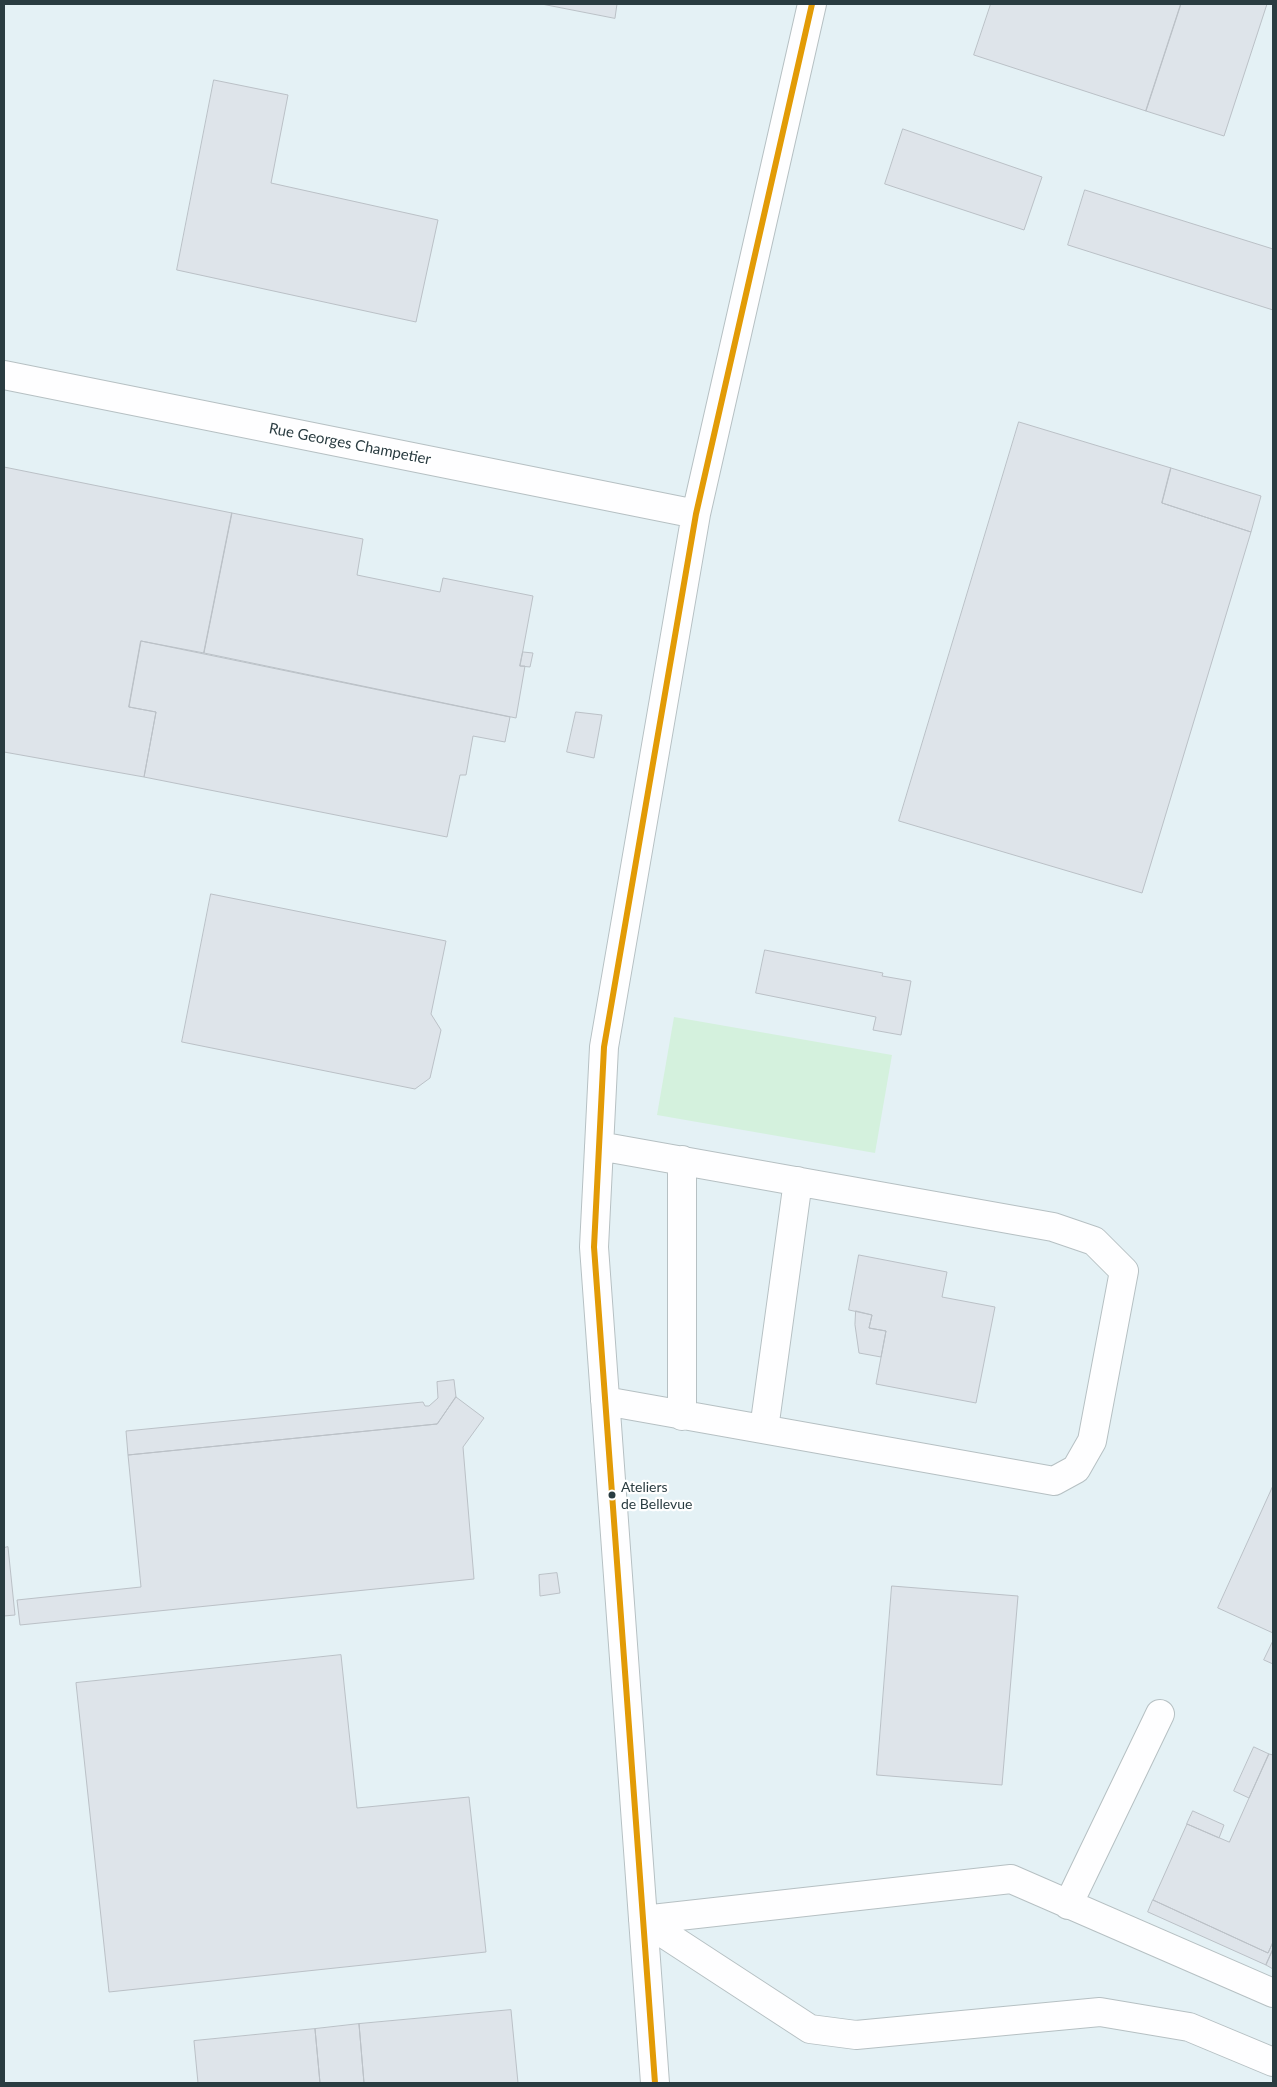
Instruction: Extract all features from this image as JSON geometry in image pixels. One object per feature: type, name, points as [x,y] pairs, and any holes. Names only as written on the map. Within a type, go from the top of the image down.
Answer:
[{"type":"street","points":[[655,2083],[594,1247],[604,1047],[696,514],[812,4]]},
{"type":"street","name":"Rue Georges Champetier","points":[[4,375],[696,514]]},
{"type":"street","points":[[599,1146],[1053,1227],[1094,1242],[1124,1271],[1092,1441],[1076,1469],[1054,1481],[605,1401]]},
{"type":"street","points":[[682,1160],[682,1416]]},
{"type":"street","points":[[764,1429],[798,1181]]},
{"type":"street","points":[[1068,1904],[1160,1714]]},
{"type":"street","points":[[643,1920],[1011,1880],[1273,1993]]},
{"type":"street","points":[[643,1920],[810,2029],[856,2035],[1100,2012],[1189,2027],[1273,2062]]},
{"type":"shaded area","points":[[4,4],[1273,4],[1273,2083],[4,2083]]},
{"type":"green space","points":[[674,1017],[892,1055],[875,1153],[657,1115]]},
{"type":"building","points":[[542,4],[617,4],[615,18]]},
{"type":"building","points":[[991,4],[1181,4],[1146,111],[974,55]]},
{"type":"building","points":[[1181,4],[1267,4],[1224,136],[1146,111]]},
{"type":"building","points":[[214,80],[288,95],[271,183],[438,220],[416,322],[177,270]]},
{"type":"building","points":[[903,129],[1042,177],[1024,230],[885,184]]},
{"type":"building","points":[[1085,190],[1273,249],[1273,310],[1068,245]]},
{"type":"building","points":[[1019,422],[1171,468],[1162,503],[1251,532],[1142,893],[899,821]]},
{"type":"building","points":[[4,467],[232,513],[204,653],[141,641],[129,707],[156,712],[144,777],[4,752]]},
{"type":"building","points":[[1171,468],[1261,496],[1251,532],[1162,503]]},
{"type":"building","points":[[232,513],[363,539],[357,575],[440,592],[443,578],[533,596],[520,666],[525,666],[516,718],[204,653]]},
{"type":"building","points":[[141,641],[510,717],[505,742],[473,736],[466,775],[460,775],[447,837],[144,777],[156,712],[129,707]]},
{"type":"building","points":[[523,652],[533,653],[530,667],[520,666]]},
{"type":"building","points":[[576,712],[602,715],[594,758],[567,752]]},
{"type":"building","points":[[211,894],[446,941],[431,1014],[441,1030],[430,1078],[415,1089],[182,1042]]},
{"type":"building","points":[[765,950],[883,973],[882,976],[911,981],[901,1035],[873,1030],[876,1017],[756,993]]},
{"type":"building","points":[[859,1255],[947,1272],[942,1297],[995,1307],[976,1403],[876,1384],[886,1331],[869,1328],[872,1315],[849,1310]]},
{"type":"building","points":[[856,1311],[872,1315],[869,1328],[886,1331],[881,1357],[859,1353],[855,1325]]},
{"type":"building","points":[[454,1380],[456,1397],[437,1424],[128,1455],[126,1431],[423,1402],[425,1406],[429,1406],[438,1398],[437,1382]]},
{"type":"building","points":[[456,1397],[484,1418],[463,1447],[474,1579],[20,1625],[17,1600],[141,1587],[128,1455],[437,1424]]},
{"type":"building","points":[[1273,1486],[1273,1633],[1218,1608]]},
{"type":"building","points":[[8,1547],[15,1615],[4,1616],[4,1548]]},
{"type":"building","points":[[557,1573],[560,1593],[540,1596],[539,1575]]},
{"type":"building","points":[[892,1586],[1018,1596],[1002,1785],[877,1775]]},
{"type":"building","points":[[1273,1641],[1273,1664],[1264,1660]]},
{"type":"building","points":[[341,1655],[357,1808],[469,1797],[486,1952],[109,1992],[76,1683]]},
{"type":"building","points":[[1254,1747],[1269,1754],[1249,1798],[1234,1791]]},
{"type":"building","points":[[1269,1754],[1273,1755],[1273,1942],[1268,1953],[1153,1900],[1187,1824],[1229,1842]]},
{"type":"building","points":[[1193,1811],[1224,1825],[1219,1838],[1187,1824]]},
{"type":"building","points":[[1153,1900],[1268,1953],[1273,1942],[1273,1949],[1266,1965],[1148,1912]]},
{"type":"building","points":[[1273,1949],[1273,1969],[1266,1965]]},
{"type":"building","points":[[511,2010],[518,2083],[364,2083],[359,2024]]},
{"type":"building","points":[[359,2024],[364,2083],[320,2083],[315,2029]]},
{"type":"building","points":[[315,2029],[320,2083],[198,2083],[194,2041]]},
{"type":"transit line","points":[[655,2083],[594,1247],[604,1047],[696,514],[812,4]]},
{"type":"place","name":"Ateliers de Bellevue","points":[[612,1495]]}]
